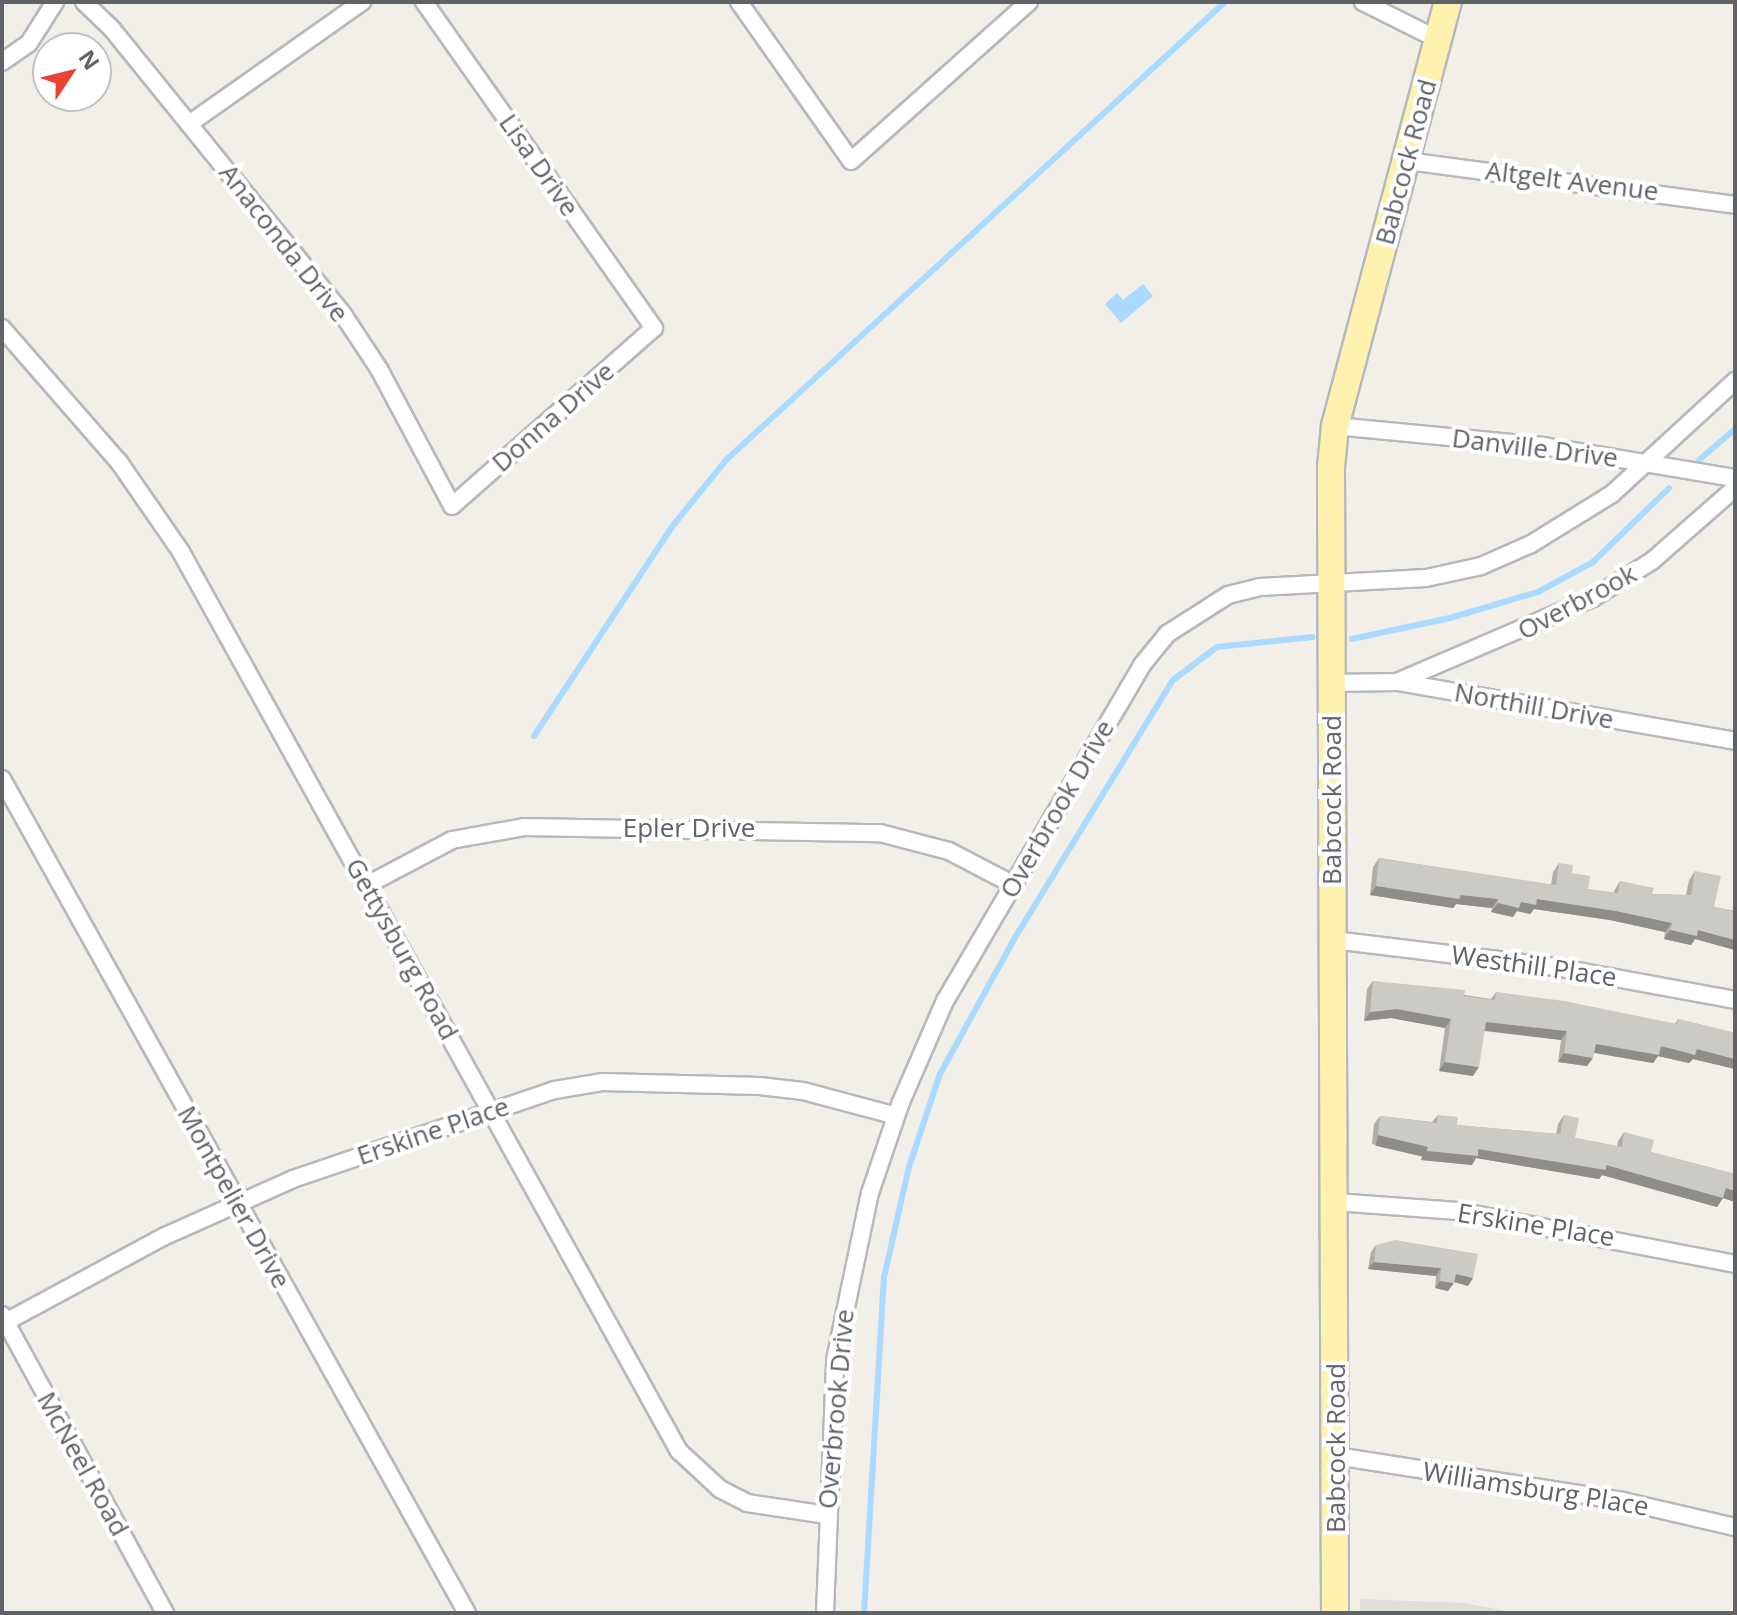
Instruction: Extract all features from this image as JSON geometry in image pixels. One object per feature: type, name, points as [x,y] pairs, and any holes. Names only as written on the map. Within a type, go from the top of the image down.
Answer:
[{"type":"main road","name":"Babcock Road","points":[[1335,1613],[1331,582],[1335,426],[1448,2]]},
{"type":"street","points":[[2,62],[29,43],[55,2]]},
{"type":"street","name":"Anaconda Drive","points":[[84,2],[189,124],[344,316],[379,369],[452,506]]},
{"type":"street","points":[[189,124],[362,2]]},
{"type":"street","name":"Lisa Drive","points":[[424,2],[654,328]]},
{"type":"street","points":[[739,2],[851,161],[1029,2]]},
{"type":"street","points":[[1363,2],[1439,40]]},
{"type":"street","name":"Altgelt Avenue","points":[[1407,161],[1735,205]]},
{"type":"street","name":"Gettysburg Road","points":[[2,328],[119,462],[181,552],[679,1451],[720,1489],[747,1503],[827,1515]]},
{"type":"street","name":"Donna Drive","points":[[452,506],[654,328]]},
{"type":"street","name":"Overbrook Drive","points":[[825,1613],[835,1360],[845,1300],[870,1193],[896,1116],[945,1001],[1142,665],[1167,634],[1228,595],[1260,587],[1426,578],[1481,566],[1583,516],[1735,381]]},
{"type":"street","name":"Danville Drive","points":[[1335,426],[1646,462],[1735,478]]},
{"type":"street","name":"Overbrook","points":[[1398,682],[1593,598],[1652,561],[1735,488]]},
{"type":"street","name":"Northill Drive","points":[[1331,683],[1398,682],[1735,741]]},
{"type":"street","name":"Montpelier Drive","points":[[2,779],[467,1613]]},
{"type":"street","name":"Epler Drive","points":[[367,885],[452,840],[524,827],[880,833],[949,851],[1012,884]]},
{"type":"street","name":"Westhill Place","points":[[1333,940],[1556,967],[1735,1000]]},
{"type":"street","name":"Erskine Place","points":[[3,1320],[237,1203],[555,1090],[603,1082],[760,1086],[803,1091],[896,1116]]},
{"type":"street","name":"Erskine Place","points":[[1335,1202],[1458,1211],[1735,1264]]},
{"type":"street","name":"McNeel Road","points":[[3,1320],[165,1613]]},
{"type":"street","name":"Williamsburg Place","points":[[1336,1456],[1623,1501],[1735,1527]]},
{"type":"shaded area","points":[[1360,1599],[1465,1603],[1516,1613],[1360,1613]]},
{"type":"water","points":[[1143,284],[1153,296],[1121,323],[1105,304],[1117,293],[1123,300]]},
{"type":"building","points":[[1379,858],[1556,885],[1559,863],[1573,865],[1572,873],[1590,876],[1588,889],[1618,893],[1620,881],[1654,888],[1652,894],[1691,895],[1695,871],[1721,876],[1714,907],[1735,912],[1735,940],[1698,930],[1697,936],[1670,930],[1672,923],[1616,911],[1537,899],[1536,905],[1521,902],[1519,908],[1498,903],[1498,899],[1461,895],[1459,899],[1376,886]]},
{"type":"building","points":[[1373,981],[1465,990],[1464,996],[1495,1000],[1496,992],[1564,1001],[1677,1024],[1678,1019],[1735,1033],[1735,1059],[1697,1049],[1695,1055],[1661,1046],[1659,1055],[1596,1044],[1593,1058],[1564,1053],[1567,1031],[1486,1022],[1479,1067],[1445,1062],[1451,1019],[1397,1009],[1370,1012]]},
{"type":"building","points":[[1438,1115],[1458,1117],[1457,1125],[1560,1134],[1564,1115],[1579,1118],[1575,1138],[1622,1147],[1624,1132],[1654,1140],[1651,1152],[1735,1174],[1735,1191],[1726,1188],[1723,1198],[1606,1165],[1606,1170],[1478,1149],[1478,1156],[1427,1151],[1428,1147],[1378,1135],[1380,1116],[1437,1123]]},
{"type":"building","points":[[1395,1240],[1478,1254],[1473,1278],[1456,1274],[1454,1283],[1440,1281],[1441,1268],[1374,1262],[1376,1245]]},
{"type":"waterway","points":[[534,736],[671,528],[726,460],[1225,2]]},
{"type":"waterway","points":[[1699,460],[1735,429]]},
{"type":"waterway","points":[[1352,639],[1450,618],[1538,592],[1593,562],[1669,488]]},
{"type":"waterway","points":[[864,1613],[884,1277],[909,1167],[940,1074],[1016,936],[1173,680],[1217,647],[1312,637]]}]
